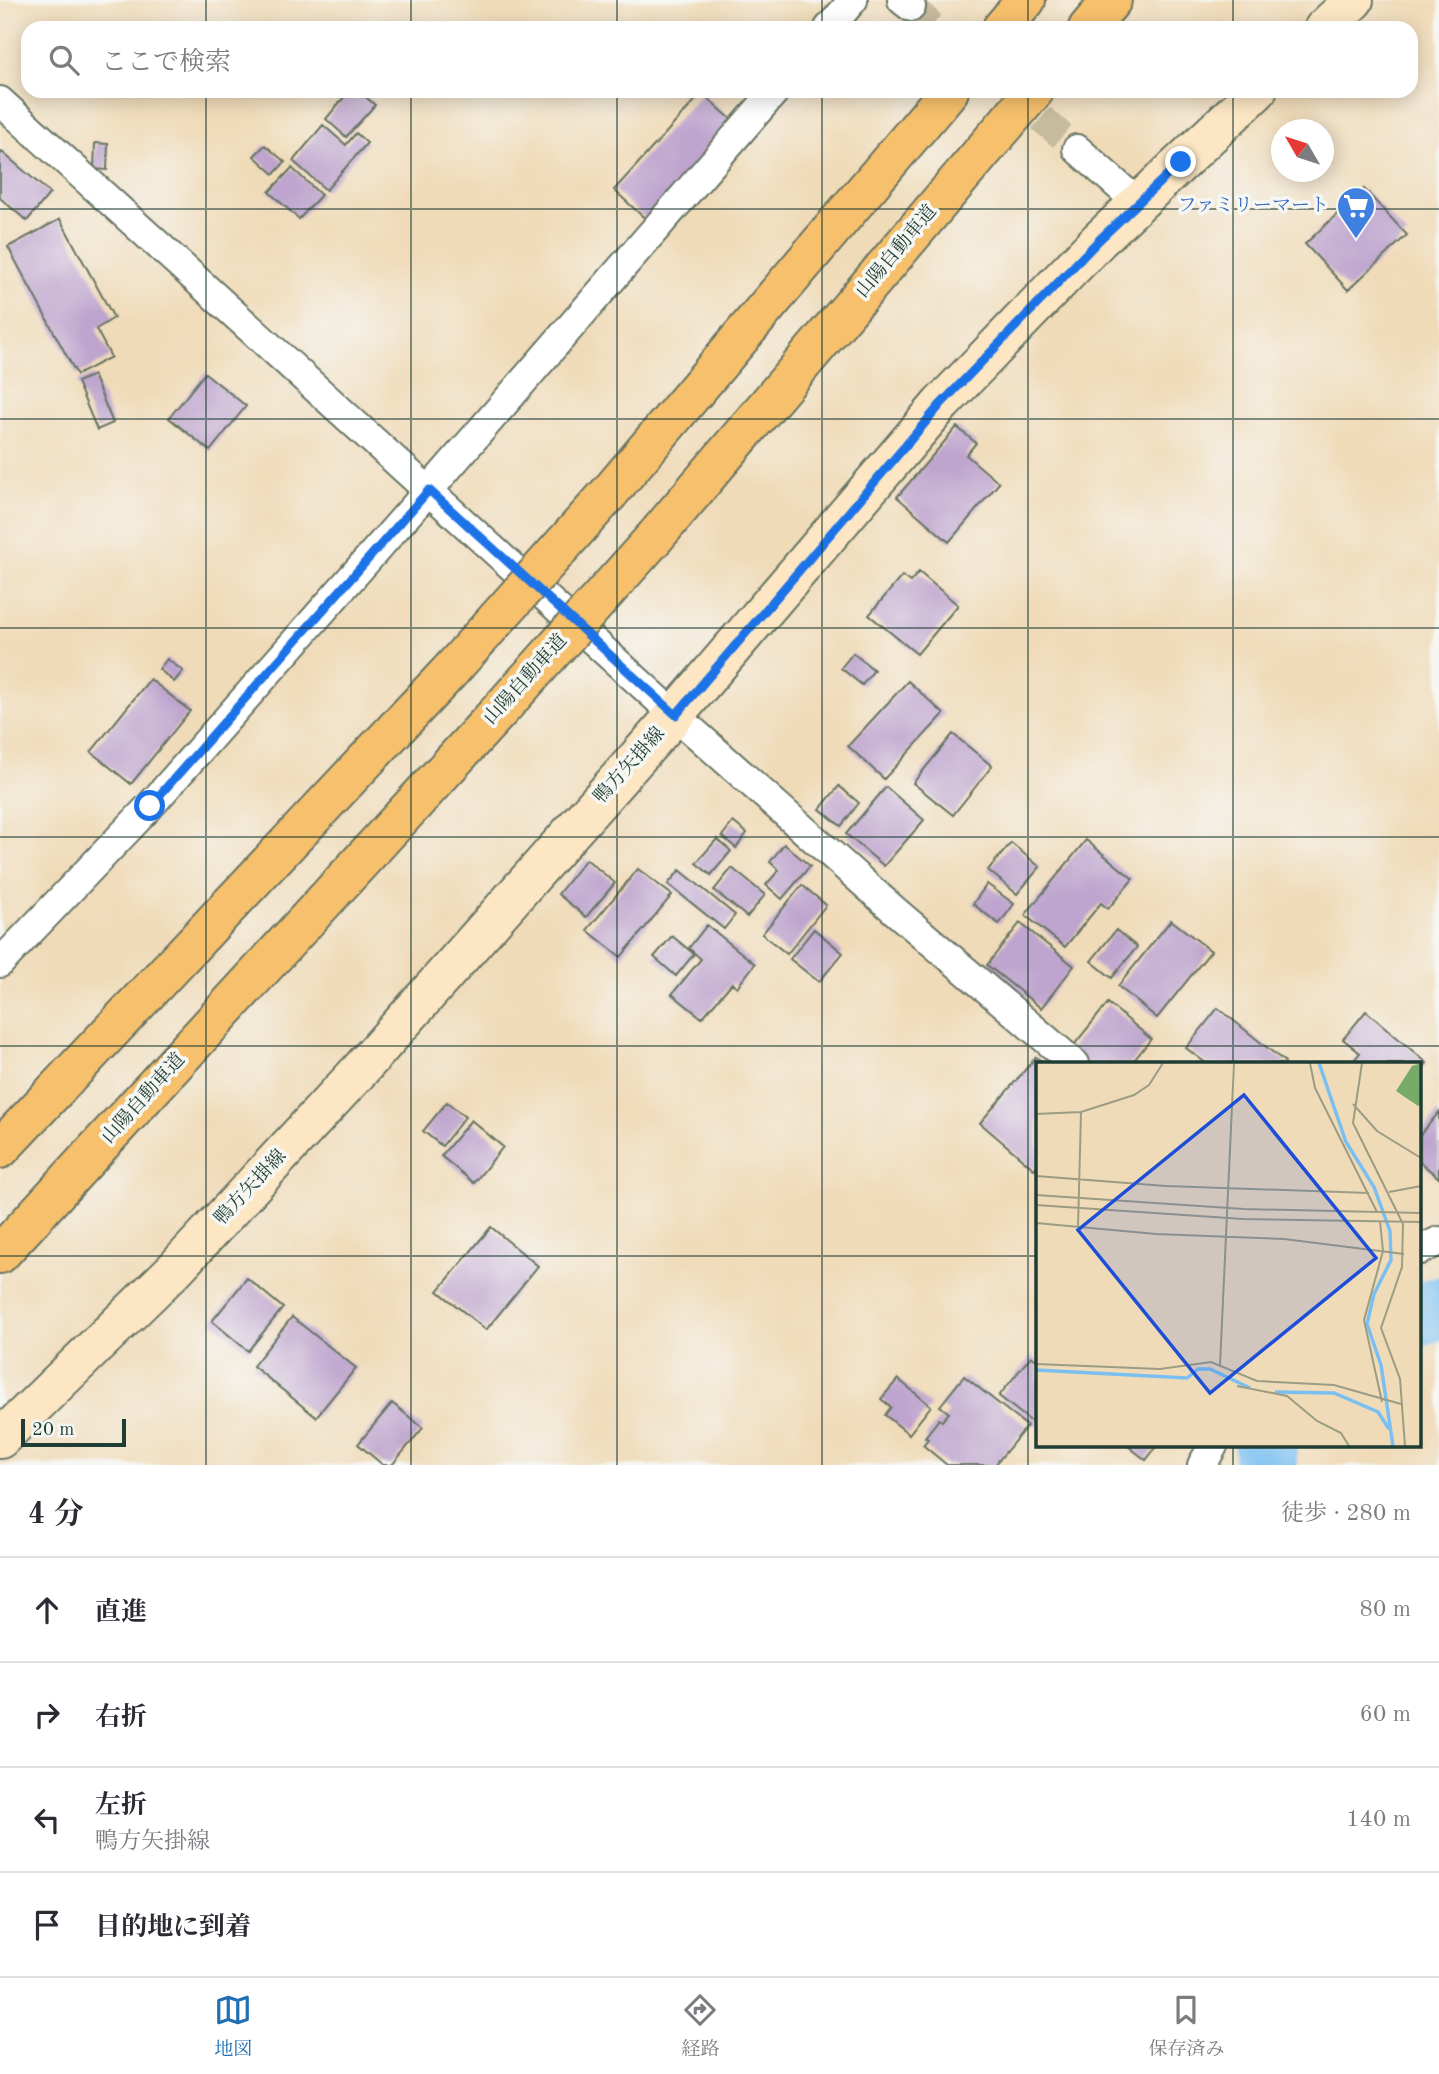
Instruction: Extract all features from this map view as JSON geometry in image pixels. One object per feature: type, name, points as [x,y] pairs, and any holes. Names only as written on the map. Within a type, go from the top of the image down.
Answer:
[{"type":"highway","points":[[1008,21],[1026,0]]},
{"type":"highway","points":[[1094,21],[1112,0]]},
{"type":"highway","points":[[0,1149],[452,669],[610,492],[943,98]]},
{"type":"highway","name":"山陽自動車道","points":[[0,1254],[499,711],[656,536],[1028,98]]},
{"type":"main road","points":[[1332,21],[1354,0]]},
{"type":"main road","name":"鴨方矢掛線","points":[[0,1440],[174,1270],[361,1069],[676,715],[941,404],[1099,240],[1249,98]]},
{"type":"street","points":[[835,21],[853,0]]},
{"type":"street","points":[[0,963],[150,806],[769,98]]},
{"type":"street","points":[[0,101],[676,715],[894,910],[1073,1062]]},
{"type":"street","points":[[1077,149],[1138,204]]},
{"type":"street","points":[[1422,1249],[1439,1241]]},
{"type":"street","points":[[1202,1465],[1212,1448]]},
{"type":"building","points":[[343,98],[367,98],[375,105],[346,137],[326,119]]},
{"type":"building","points":[[697,98],[708,98],[740,127],[652,225],[614,190]]},
{"type":"building","points":[[323,125],[346,145],[356,133],[367,143],[326,190],[293,161]]},
{"type":"building","points":[[95,143],[108,144],[107,170],[94,169]]},
{"type":"building","points":[[265,145],[285,162],[274,174],[254,156]]},
{"type":"building","points":[[2,152],[50,193],[27,221],[0,198]]},
{"type":"building","points":[[292,168],[321,195],[299,219],[269,192]]},
{"type":"building","name":"ファミリーマート","points":[[1364,189],[1407,235],[1348,290],[1305,244]]},
{"type":"building","points":[[60,219],[114,318],[96,329],[111,357],[77,375],[8,247]]},
{"type":"building","points":[[205,373],[246,406],[210,451],[169,418]]},
{"type":"building","points":[[93,375],[113,423],[97,430],[77,382]]},
{"type":"building","points":[[957,427],[976,443],[966,455],[999,483],[949,542],[897,497]]},
{"type":"building","points":[[919,572],[958,605],[917,654],[869,615],[902,576],[910,582]]},
{"type":"building","points":[[853,653],[874,670],[862,685],[841,668]]},
{"type":"building","points":[[167,659],[183,671],[174,682],[159,669]]},
{"type":"building","points":[[150,679],[190,711],[131,784],[91,752]]},
{"type":"building","points":[[908,681],[944,714],[884,779],[848,746]]},
{"type":"building","points":[[953,734],[992,766],[953,815],[913,783]]},
{"type":"building","points":[[839,786],[859,803],[841,826],[820,809]]},
{"type":"building","points":[[886,787],[924,820],[884,866],[846,834]]},
{"type":"building","points":[[733,822],[747,833],[736,848],[722,836]]},
{"type":"building","points":[[717,839],[731,851],[711,875],[696,863]]},
{"type":"building","points":[[1086,840],[1133,879],[1108,909],[1101,903],[1065,947],[1025,915]]},
{"type":"building","points":[[1011,843],[1040,867],[1017,894],[988,870]]},
{"type":"building","points":[[784,844],[810,866],[782,899],[766,885],[779,870],[770,862]]},
{"type":"building","points":[[586,859],[615,883],[586,917],[558,894]]},
{"type":"building","points":[[732,868],[765,895],[747,917],[714,890]]},
{"type":"building","points":[[638,869],[672,895],[621,957],[587,930]]},
{"type":"building","points":[[680,870],[735,915],[724,929],[668,884]]},
{"type":"building","points":[[987,884],[1014,904],[999,924],[973,904]]},
{"type":"building","points":[[802,885],[826,905],[787,954],[762,934]]},
{"type":"building","points":[[1171,920],[1211,951],[1157,1018],[1118,986]]},
{"type":"building","points":[[1020,923],[1074,966],[1041,1008],[987,965]]},
{"type":"building","points":[[707,925],[755,964],[737,987],[732,983],[702,1018],[672,994],[701,959],[689,948]]},
{"type":"building","points":[[814,929],[843,953],[819,982],[790,959]]},
{"type":"building","points":[[1116,930],[1137,947],[1112,978],[1091,961]]},
{"type":"building","points":[[672,936],[694,954],[676,976],[654,957]]},
{"type":"building","points":[[1108,1003],[1151,1039],[1133,1062],[1083,1062],[1069,1051]]},
{"type":"building","points":[[1218,1008],[1285,1062],[1204,1062],[1186,1048]]},
{"type":"building","points":[[1366,1011],[1427,1063],[1422,1069],[1422,1062],[1353,1062],[1360,1053],[1343,1039]]},
{"type":"building","points":[[1036,1057],[1042,1062],[1036,1062],[1034,1169],[980,1123]]},
{"type":"building","points":[[447,1102],[465,1117],[442,1146],[423,1131]]},
{"type":"building","points":[[1439,1112],[1439,1178],[1422,1164],[1422,1133]]},
{"type":"building","points":[[471,1120],[503,1147],[474,1183],[441,1156]]},
{"type":"building","points":[[491,1227],[538,1266],[486,1330],[438,1291]]},
{"type":"building","points":[[247,1278],[283,1308],[248,1351],[212,1321]]},
{"type":"building","points":[[292,1317],[356,1368],[316,1417],[253,1366]]},
{"type":"building","points":[[1031,1356],[1036,1360],[1036,1425],[999,1396]]},
{"type":"building","points":[[964,1376],[1027,1426],[995,1465],[947,1465],[923,1445],[928,1439],[925,1437],[939,1419],[942,1421],[949,1413],[940,1406]]},
{"type":"building","points":[[898,1379],[931,1406],[909,1434],[885,1415],[891,1407],[881,1399]]},
{"type":"building","points":[[392,1403],[423,1428],[392,1465],[383,1465],[358,1444]]},
{"type":"building","points":[[1131,1448],[1155,1448],[1146,1460]]},
{"type":"waterway","points":[[1422,1313],[1439,1308]]},
{"type":"waterway","points":[[1265,1448],[1266,1465]]},
{"type":"tunnel","points":[[911,7],[927,21]]},
{"type":"tunnel","points":[[1017,98],[1077,149]]},
{"type":"place","name":"ファミリーマート","points":[[1356,240]]},
{"type":"route","points":[[150,806],[429,490],[676,715],[941,404],[1099,240],[1181,162]]}]
